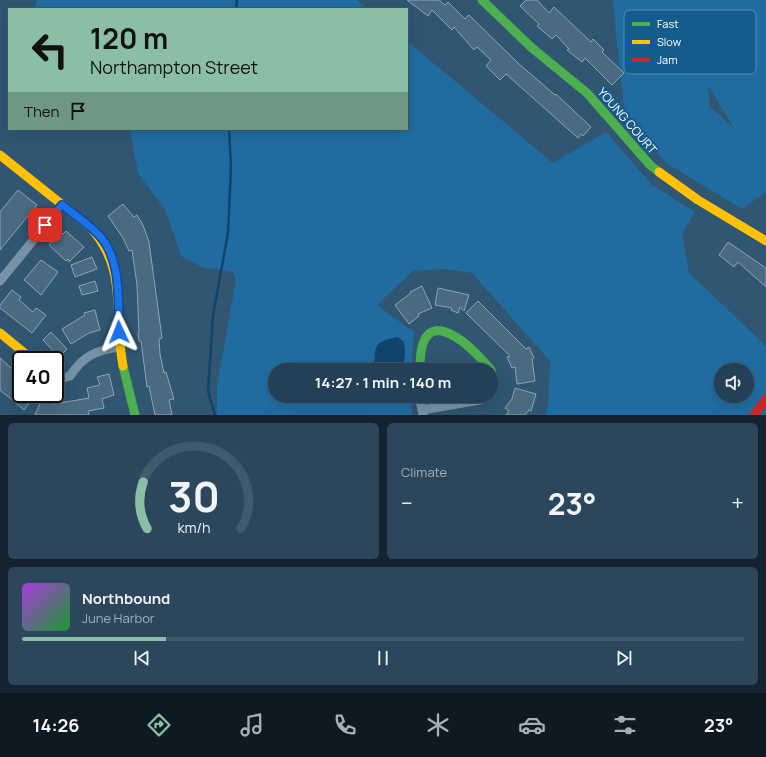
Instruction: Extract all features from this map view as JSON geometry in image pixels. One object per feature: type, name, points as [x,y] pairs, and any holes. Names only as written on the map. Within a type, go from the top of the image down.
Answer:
[{"type":"street","name":"YOUNG COURT","points":[[482,0],[532,48],[587,93],[650,165],[698,200],[766,241]]},
{"type":"street","points":[[0,155],[99,235],[113,260],[117,293],[120,347],[135,415]]},
{"type":"street","points":[[0,281],[62,205]]},
{"type":"street","points":[[420,363],[420,351],[424,339],[433,331],[441,331],[449,332],[456,337],[483,363]]},
{"type":"street","points":[[0,333],[22,351]]},
{"type":"street","points":[[64,378],[70,376],[78,364],[86,357],[96,352],[120,347]]},
{"type":"street","points":[[754,415],[766,399]]},
{"type":"street","points":[[422,412],[466,403]]},
{"type":"shaded area","points":[[37,0],[357,0],[367,8],[34,8]]},
{"type":"shaded area","points":[[614,0],[766,0],[766,192],[742,209],[666,163],[625,117],[613,4]],"holes":[[[708,87],[709,87],[734,128],[710,107]]]},
{"type":"shaded area","points":[[408,42],[553,163],[606,132],[652,185],[695,212],[682,233],[689,273],[766,346],[766,415],[545,415],[548,405],[550,361],[472,273],[446,269],[413,271],[377,305],[415,333],[413,341],[412,363],[399,363],[374,351],[375,359],[374,363],[268,363],[268,403],[411,403],[412,415],[217,415],[217,386],[236,280],[233,272],[202,267],[181,256],[166,211],[138,173],[130,130],[408,130]]},
{"type":"shaded area","points":[[398,337],[404,342],[404,363],[374,363],[377,345]]},
{"type":"building","points":[[407,0],[439,0],[445,5],[448,2],[465,19],[469,15],[519,64],[555,95],[556,94],[591,127],[583,136],[581,134],[578,138],[506,74],[500,80],[486,66],[491,60],[477,47],[474,50],[454,27],[452,30],[432,10],[428,16]]},
{"type":"building","points":[[526,0],[537,0],[549,13],[554,7],[591,42],[593,39],[604,50],[602,52],[624,73],[612,85],[585,58],[582,62],[567,50],[569,49],[556,35],[552,39],[537,26],[539,24],[520,6]]},
{"type":"building","points":[[18,190],[37,205],[0,250],[0,212]]},
{"type":"building","points":[[123,204],[134,217],[137,215],[143,225],[149,242],[162,338],[159,339],[160,354],[164,373],[166,372],[174,399],[169,400],[172,415],[155,415],[149,386],[147,387],[141,341],[139,341],[138,333],[137,285],[132,250],[129,251],[123,238],[108,216]]},
{"type":"building","points":[[60,231],[63,234],[66,231],[84,247],[69,262],[68,259],[66,261],[49,245]]},
{"type":"building","points":[[728,242],[766,268],[766,287],[738,262],[734,267],[719,255]]},
{"type":"building","points":[[92,257],[97,269],[75,277],[71,265]]},
{"type":"building","points":[[41,260],[58,272],[41,295],[24,280]]},
{"type":"building","points":[[95,281],[98,291],[82,295],[79,286]]},
{"type":"building","points":[[422,286],[432,308],[418,314],[419,316],[409,324],[395,305],[411,293],[410,292]]},
{"type":"building","points":[[438,288],[469,295],[464,311],[460,307],[458,313],[451,310],[452,308],[435,305]]},
{"type":"building","points":[[12,290],[21,297],[19,300],[33,312],[36,308],[46,315],[32,333],[0,308],[0,305]]},
{"type":"building","points":[[478,301],[526,349],[529,347],[534,358],[532,359],[535,381],[517,384],[515,367],[512,368],[507,357],[510,356],[466,313]]},
{"type":"building","points":[[95,310],[100,330],[89,333],[71,344],[62,329],[85,315],[84,313]]},
{"type":"building","points":[[51,332],[67,349],[64,352],[53,351],[43,340]]},
{"type":"building","points":[[0,358],[12,369],[12,400],[0,390]]},
{"type":"building","points":[[109,374],[114,395],[102,399],[104,408],[88,411],[89,415],[35,415],[40,403],[64,403],[89,398],[87,388],[100,385],[97,377]]},
{"type":"building","points":[[515,388],[536,394],[531,411],[529,410],[525,415],[506,415],[509,411],[505,408],[512,399]]},
{"type":"building","points":[[16,403],[29,403],[24,410]]},
{"type":"waterway","points":[[236,8],[237,0]]},
{"type":"waterway","points":[[215,415],[208,391],[213,315],[228,233],[231,167],[229,130]]},
{"type":"traffic: fast","points":[[482,0],[532,48],[587,93],[650,165],[659,172]]},
{"type":"traffic: fast","points":[[421,363],[422,348],[427,336],[435,331],[446,332],[457,338],[469,347],[485,363]]},
{"type":"traffic: fast","points":[[123,366],[135,415]]},
{"type":"traffic: slow","points":[[0,155],[90,227],[102,243],[110,260],[115,276],[120,347],[123,366]]},
{"type":"traffic: slow","points":[[659,172],[698,200],[766,241]]},
{"type":"traffic: slow","points":[[0,333],[22,351]]},
{"type":"traffic: jam","points":[[754,415],[766,399]]},
{"type":"route","points":[[45,225],[62,205],[99,235],[107,246],[113,260],[116,279],[119,332]]}]
